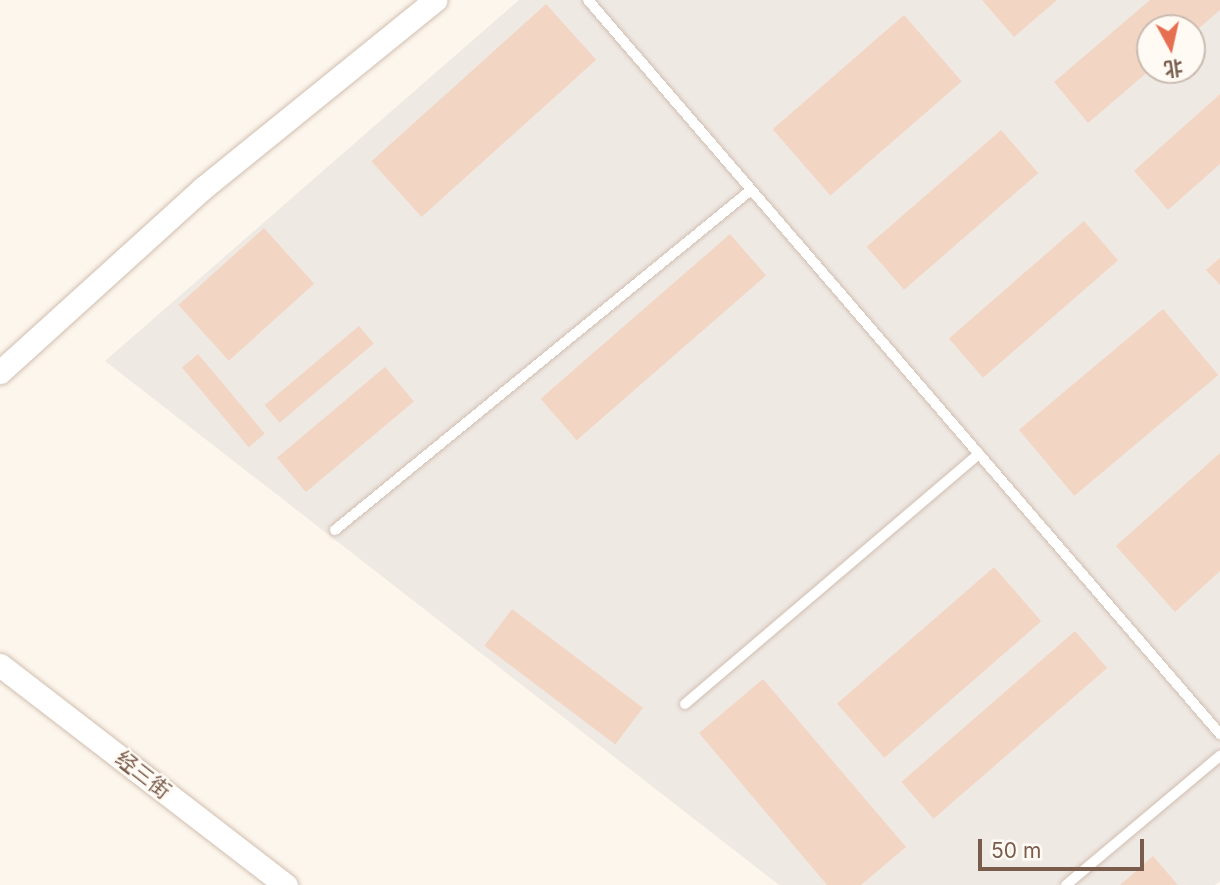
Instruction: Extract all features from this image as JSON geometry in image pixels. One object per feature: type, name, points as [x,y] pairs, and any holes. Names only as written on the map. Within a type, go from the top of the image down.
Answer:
[{"type":"street","points":[[0,372],[203,188],[435,0]]},
{"type":"street","name":"经三街","points":[[0,666],[286,885]]},
{"type":"lane","points":[[588,0],[1220,734]]},
{"type":"lane","points":[[335,530],[751,190]]},
{"type":"lane","points":[[685,704],[979,454]]},
{"type":"lane","points":[[1066,885],[1220,756]]},
{"type":"shaded area","points":[[519,0],[1220,0],[1220,881],[1215,885],[779,885],[105,361]]},
{"type":"building","points":[[982,0],[1057,0],[1014,37]]},
{"type":"building","points":[[1150,0],[1220,0],[1220,10],[1206,22],[1206,14],[1136,14],[1136,82],[1088,123],[1054,82]]},
{"type":"building","points":[[546,4],[596,60],[422,217],[371,161]]},
{"type":"building","points":[[904,15],[962,81],[830,196],[773,129]]},
{"type":"building","points":[[1220,94],[1220,164],[1168,210],[1134,171]]},
{"type":"building","points":[[1001,130],[1038,173],[904,290],[867,247]]},
{"type":"building","points":[[1084,221],[1118,260],[983,378],[949,338]]},
{"type":"building","points":[[264,228],[314,284],[229,361],[179,305]]},
{"type":"building","points":[[730,234],[766,276],[577,440],[541,399]]},
{"type":"building","points":[[1220,258],[1220,285],[1206,270]]},
{"type":"building","points":[[1163,309],[1218,375],[1074,496],[1019,430]]},
{"type":"building","points":[[359,326],[374,344],[280,423],[265,405]]},
{"type":"building","points":[[198,354],[265,434],[249,447],[182,367]]},
{"type":"building","points":[[385,367],[414,401],[306,492],[277,458]]},
{"type":"building","points":[[1220,453],[1220,571],[1175,612],[1116,546]]},
{"type":"building","points":[[994,567],[1041,621],[884,758],[837,703]]},
{"type":"building","points":[[512,609],[643,708],[615,744],[484,646]]},
{"type":"building","points":[[1075,631],[1107,668],[934,819],[901,782]]},
{"type":"building","points":[[763,679],[906,847],[861,885],[827,885],[699,733]]},
{"type":"building","points":[[1153,856],[1178,885],[1120,885]]}]
